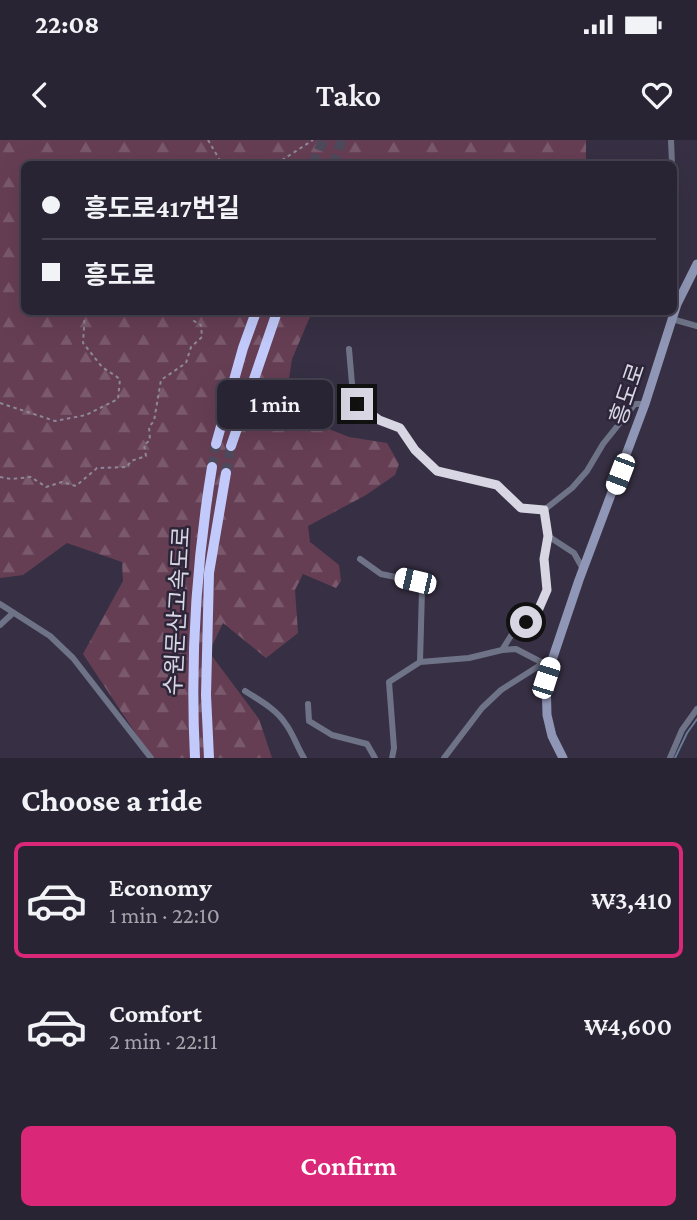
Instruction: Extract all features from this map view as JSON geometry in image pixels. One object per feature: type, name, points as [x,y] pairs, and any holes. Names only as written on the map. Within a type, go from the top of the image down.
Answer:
[{"type":"highway","points":[[216,444],[255,315]]},
{"type":"highway","points":[[231,446],[276,315]]},
{"type":"highway","name":"수원문산고속도로","points":[[195,758],[193,633],[197,572],[212,467]]},
{"type":"highway","name":"수원문산고속도로","points":[[209,758],[206,695],[209,573],[226,473]]},
{"type":"street","points":[[671,140],[672,161]]},
{"type":"street","name":"흥도로","points":[[677,307],[697,264]]},
{"type":"street","points":[[677,312],[697,326]]},
{"type":"street","name":"흥도로","points":[[563,758],[552,736],[547,715],[546,678],[583,569],[645,404],[674,315]]},
{"type":"street","points":[[349,349],[357,404],[379,420],[400,428],[415,450],[437,471],[497,485],[521,508],[544,510],[572,488],[635,404],[645,404]]},
{"type":"street","points":[[502,650],[514,631],[537,613],[547,590],[544,559],[548,536],[544,510]]},
{"type":"street","points":[[548,536],[574,553],[583,569]]},
{"type":"street","points":[[360,559],[381,574],[415,581],[422,590],[420,662]]},
{"type":"street","points":[[0,604],[50,636],[73,658],[151,758]]},
{"type":"street","points":[[0,625],[13,613]]},
{"type":"street","points":[[392,758],[394,748],[389,682],[420,662],[469,658],[516,649],[542,663]]},
{"type":"street","points":[[444,758],[482,708],[502,690],[553,657]]},
{"type":"street","points":[[245,691],[268,706],[286,723],[304,758]]},
{"type":"street","points":[[308,704],[309,721],[332,735],[367,744],[375,758]]},
{"type":"street","points":[[670,758],[682,730],[697,709]]},
{"type":"path","points":[[208,140],[220,161]]},
{"type":"path","points":[[281,161],[313,140]]},
{"type":"path","points":[[0,403],[55,421],[86,415],[118,399],[120,379],[102,368],[83,343],[85,315]]},
{"type":"path","points":[[0,477],[11,480],[31,477],[46,487],[62,482],[76,486],[97,468],[127,467],[131,461],[146,456],[144,445],[150,440],[149,428],[154,421],[161,380],[186,363],[191,346],[202,337],[201,325],[194,321],[193,315]]},
{"type":"green space","points":[[0,140],[586,140],[586,161],[21,161],[21,315],[311,315],[292,359],[284,411],[349,437],[387,443],[399,464],[395,475],[366,495],[308,526],[310,542],[339,565],[341,581],[336,588],[303,574],[295,590],[298,633],[266,658],[223,623],[209,652],[259,719],[272,758],[152,758],[83,654],[123,581],[122,562],[67,543],[23,575],[0,578]]},
{"type":"waterway","points":[[675,758],[697,719]]},
{"type":"tunnel","points":[[314,161],[323,140]]},
{"type":"tunnel","points":[[334,161],[342,140]]},
{"type":"tunnel","points":[[212,467],[216,444]]},
{"type":"tunnel","points":[[226,473],[231,446]]},
{"type":"route","points":[[357,404],[379,420],[400,428],[415,450],[437,471],[497,485],[521,508],[544,510],[548,536],[544,559],[547,590],[537,613],[526,622]]}]
